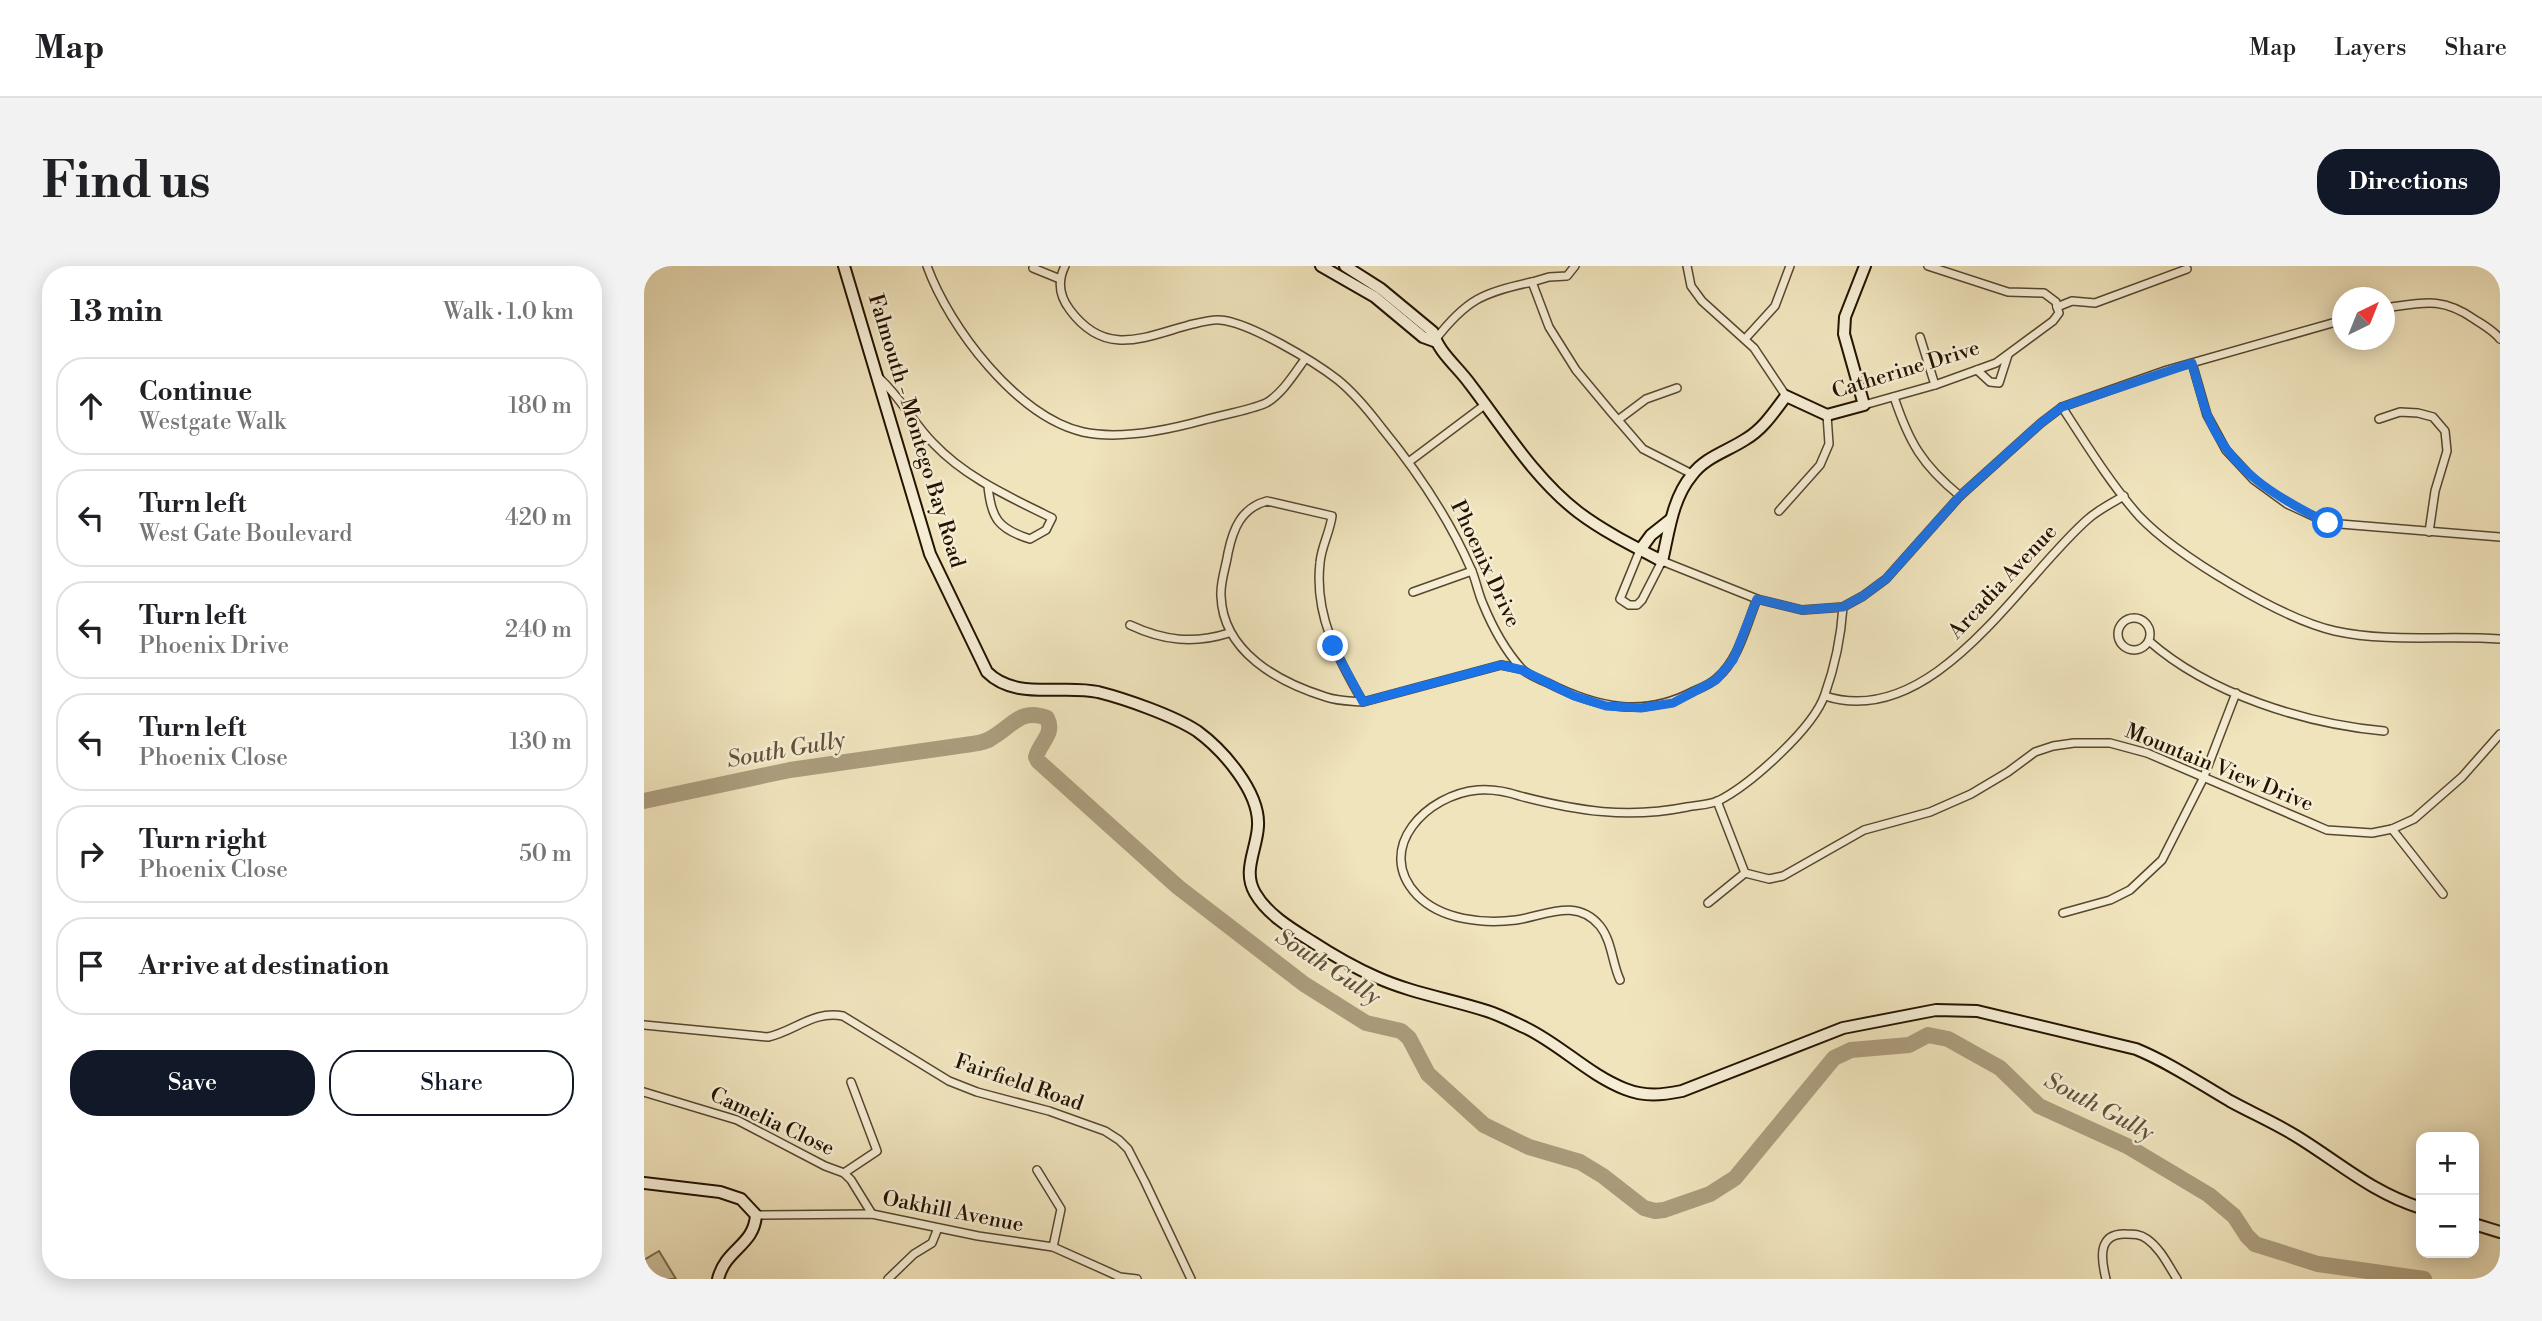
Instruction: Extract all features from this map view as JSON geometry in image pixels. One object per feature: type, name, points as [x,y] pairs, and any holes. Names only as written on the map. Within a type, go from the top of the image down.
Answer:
[{"type":"main road","name":"Falmouth - Montego Bay Road","points":[[844,266],[930,554],[987,672],[995,680],[1016,688],[1098,692],[1182,723],[1207,739],[1227,759],[1254,798],[1258,828],[1249,868],[1255,894],[1275,917],[1329,952],[1375,977],[1489,1012],[1550,1041],[1600,1076],[1627,1090],[1655,1096],[1682,1091],[1843,1028],[1936,1010],[1977,1011],[2136,1049],[2161,1060],[2296,1136],[2372,1188],[2416,1206]]},
{"type":"main road","points":[[1321,266],[1357,285],[1423,337],[1434,341],[1486,404],[1535,470],[1577,511],[1662,561],[1670,520],[1692,474],[1713,456],[1762,428],[1786,396]]},
{"type":"main road","points":[[1345,266],[1381,289],[1433,332],[1434,341]]},
{"type":"main road","points":[[1864,405],[1844,334],[1845,317],[1865,266]]},
{"type":"main road","name":"Catherine Drive","points":[[1786,396],[1827,415],[1864,405]]},
{"type":"main road","points":[[1640,550],[1651,535],[1670,520]]},
{"type":"main road","points":[[644,1183],[720,1192],[741,1199],[757,1215],[754,1232],[722,1264],[718,1279]]},
{"type":"main road","points":[[2479,1226],[2500,1232]]},
{"type":"street","points":[[927,266],[951,313],[972,345],[1002,380],[1032,407],[1062,425],[1083,432],[1104,434],[1190,424],[1266,402],[1286,385],[1304,359]]},
{"type":"street","points":[[1033,268],[1060,279],[1065,266]]},
{"type":"street","points":[[1434,341],[1456,315],[1480,297],[1497,289],[1549,277],[1567,276],[1576,266]]},
{"type":"street","name":"Catherine Drive","points":[[1687,266],[1691,286],[1702,301],[1745,339],[1786,396]]},
{"type":"street","points":[[1745,339],[1775,306],[1790,266]]},
{"type":"street","points":[[1928,266],[2008,292],[2044,293],[2056,302],[2057,307],[2072,301],[2095,303],[2187,269]]},
{"type":"street","name":"Phoenix Drive","points":[[1060,279],[1065,304],[1081,325],[1101,337],[1125,342],[1196,323],[1220,320],[1243,326],[1338,380],[1410,461],[1447,517],[1496,632],[1522,670],[1574,696],[1606,706],[1641,708],[1673,703],[1716,680],[1733,660],[1757,599]]},
{"type":"street","points":[[1532,282],[1549,327],[1576,370],[1643,449],[1692,474]]},
{"type":"street","points":[[2395,307],[2437,301],[2460,309],[2500,339]]},
{"type":"street","name":"Catherine Drive","points":[[1864,405],[1935,385],[1996,363],[2053,321],[2059,313],[2057,307]]},
{"type":"street","points":[[1640,550],[1620,599],[1633,606],[1642,600],[1662,561],[1757,599],[1802,610],[1843,607],[1886,579],[1960,496],[2062,407],[2192,363],[2332,323]]},
{"type":"street","points":[[1920,337],[1935,385]]},
{"type":"street","points":[[1977,370],[1990,382],[1999,383],[2008,354]]},
{"type":"street","points":[[2192,363],[2207,415],[2226,450],[2254,480],[2287,503],[2328,523],[2500,537]]},
{"type":"street","points":[[878,376],[890,387],[933,444],[988,486],[1052,518],[1046,530],[1030,539],[1004,528],[995,519],[990,508],[988,486]]},
{"type":"street","points":[[1618,420],[1647,399],[1676,388]]},
{"type":"street","points":[[1894,397],[1917,453],[1937,477],[1960,496]]},
{"type":"street","points":[[1410,461],[1486,404]]},
{"type":"street","points":[[2062,407],[2101,467],[2140,517],[2219,576],[2283,611],[2334,631],[2417,640],[2500,639]]},
{"type":"street","points":[[2379,419],[2400,412],[2418,413],[2433,417],[2445,431],[2447,451],[2435,491],[2429,532]]},
{"type":"street","points":[[1779,511],[1820,465],[1829,444],[1827,415]]},
{"type":"street","name":"Arcadia Avenue","points":[[1825,696],[1840,701],[1868,701],[1895,694],[1953,660],[1998,619],[2045,562],[2089,517],[2124,496]]},
{"type":"street","points":[[1363,702],[1333,646],[1321,606],[1318,587],[1320,560],[1332,518],[1330,514],[1267,501],[1257,503],[1242,516],[1232,533],[1220,594],[1229,632],[1251,658],[1283,680],[1328,698],[1363,702],[1501,665],[1522,670]]},
{"type":"street","points":[[1413,592],[1472,571]]},
{"type":"street","points":[[1620,980],[1606,936],[1599,925],[1587,915],[1556,909],[1516,920],[1469,920],[1441,912],[1418,896],[1405,880],[1399,856],[1409,830],[1426,811],[1452,797],[1478,790],[1511,793],[1583,811],[1621,815],[1673,810],[1717,801],[1770,763],[1813,716],[1825,696],[1840,639],[1843,607]]},
{"type":"street","points":[[2129,618],[2140,618],[2150,630],[2149,641],[2137,650],[2127,648],[2118,635],[2120,625],[2129,618]]},
{"type":"street","points":[[1130,625],[1168,639],[1190,641],[1229,632]]},
{"type":"street","points":[[2149,641],[2169,659],[2236,693],[2296,716],[2343,727],[2384,731]]},
{"type":"street","points":[[2063,914],[2110,900],[2130,890],[2162,860],[2203,779],[2236,693]]},
{"type":"street","name":"Mountain View Drive","points":[[1745,873],[1769,879],[1783,876],[1864,830],[1930,812],[1971,794],[2035,752],[2074,743],[2110,743],[2147,753],[2327,831],[2372,833],[2392,829],[2414,818],[2436,801],[2462,777],[2500,734]]},
{"type":"street","points":[[1708,903],[1745,873],[1717,801]]},
{"type":"street","points":[[2392,829],[2443,894]]},
{"type":"street","name":"Fairfield Road","points":[[644,1025],[768,1037],[784,1034],[825,1014],[843,1016],[949,1081],[1105,1131],[1128,1149],[1191,1279]]},
{"type":"street","name":"Camelia Close","points":[[844,1173],[877,1151],[851,1082]]},
{"type":"street","name":"Camelia Close","points":[[644,1092],[737,1120],[825,1166],[844,1173],[872,1214]]},
{"type":"street","points":[[1037,1170],[1062,1209],[1053,1247]]},
{"type":"street","name":"Oakhill Avenue","points":[[757,1215],[872,1214],[1053,1247],[1120,1278],[1137,1279]]},
{"type":"street","points":[[888,1279],[914,1254],[932,1243],[938,1228]]},
{"type":"street","points":[[2106,1279],[2101,1259],[2105,1241],[2116,1233],[2138,1234],[2148,1240],[2159,1250],[2177,1279]]},
{"type":"shaded area","points":[[659,1251],[676,1279],[644,1279],[644,1260]]},
{"type":"waterway","name":"South Gully","points":[[644,801],[790,770],[980,743],[991,739],[1024,716],[1038,715],[1047,718],[1049,724],[1048,733],[1036,757],[1038,761],[1178,887],[1304,984],[1366,1023],[1401,1031],[1409,1038],[1428,1074],[1484,1125],[1529,1147],[1580,1162],[1644,1208],[1664,1210],[1710,1194],[1735,1178],[1834,1058],[1851,1050],[1909,1045],[1928,1035],[1948,1039],[2000,1068],[2039,1106],[2127,1146],[2209,1195],[2234,1216],[2255,1244],[2318,1264],[2424,1279]]},
{"type":"route","points":[[1333,646],[1363,702],[1501,665],[1522,670],[1574,696],[1606,706],[1641,708],[1673,703],[1716,680],[1733,660],[1757,599],[1802,610],[1843,607],[1886,579],[1960,496],[2062,407],[2192,363],[2207,415],[2226,450],[2254,480],[2287,503],[2328,523]]}]
